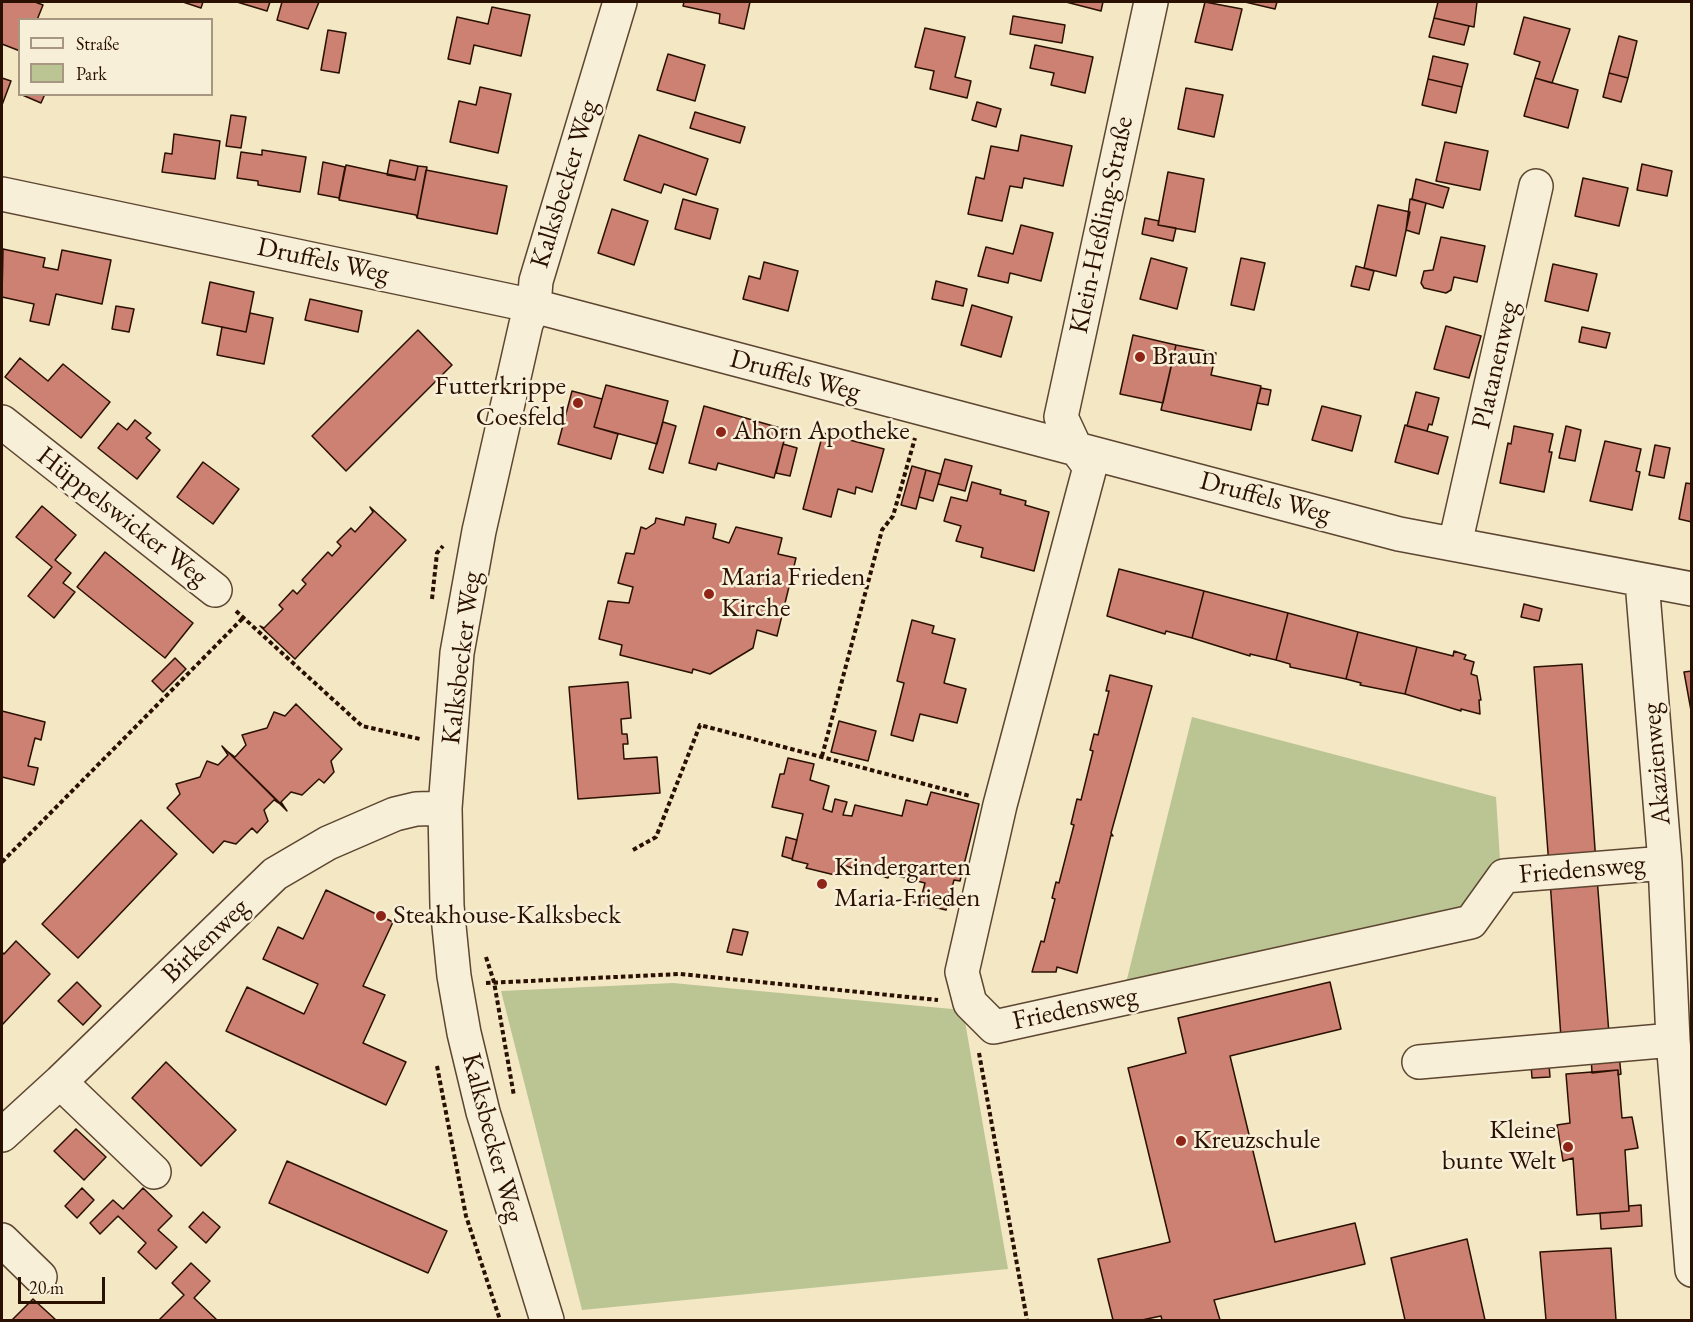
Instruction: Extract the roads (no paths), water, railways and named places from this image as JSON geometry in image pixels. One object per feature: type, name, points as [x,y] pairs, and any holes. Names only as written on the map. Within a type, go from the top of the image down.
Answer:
[{"type":"street","name":"Kalksbecker Weg","points":[[547,1320],[483,1112],[455,987],[447,906],[445,808],[457,653],[479,531],[526,324],[534,306],[536,281],[620,2]]},
{"type":"street","name":"Klein-Heßling-Straße","points":[[1075,447],[1061,417],[1151,2]]},
{"type":"street","name":"Platanenweg","points":[[1455,544],[1536,186]]},
{"type":"street","name":"Druffels Weg","points":[[2,194],[534,306],[880,399],[1075,447],[1400,534],[1692,589]]},
{"type":"street","name":"Hüppelswicker Weg","points":[[2,422],[215,590]]},
{"type":"street","name":"Friedensweg","points":[[1075,447],[1090,467],[1000,804],[962,972],[970,1003],[994,1027],[1472,922],[1504,876],[1665,862]]},
{"type":"street","name":"Akazienweg","points":[[1642,581],[1665,862],[1673,1040],[1685,1095],[1692,1270]]},
{"type":"street","name":"Birkenweg","points":[[2,1135],[275,874],[328,843],[395,814],[416,809],[445,808]]},
{"type":"street","points":[[1419,1062],[1673,1040]]},
{"type":"street","points":[[60,1082],[154,1172]]},
{"type":"street","points":[[2,1240],[40,1277]]},
{"type":"place","name":"Braun","points":[[1140,357]]},
{"type":"place","name":"Futterkrippe Coesfeld","points":[[578,403]]},
{"type":"place","name":"Ahorn Apotheke","points":[[721,432]]},
{"type":"place","name":"Maria Frieden Kirche","points":[[709,594]]},
{"type":"place","name":"Kindergarten Maria-Frieden","points":[[822,884]]},
{"type":"place","name":"Steakhouse-Kalksbeck","points":[[381,916]]},
{"type":"place","name":"Kreuzschule","points":[[1181,1141]]},
{"type":"place","name":"Kleine bunte Welt","points":[[1568,1147]]}]
